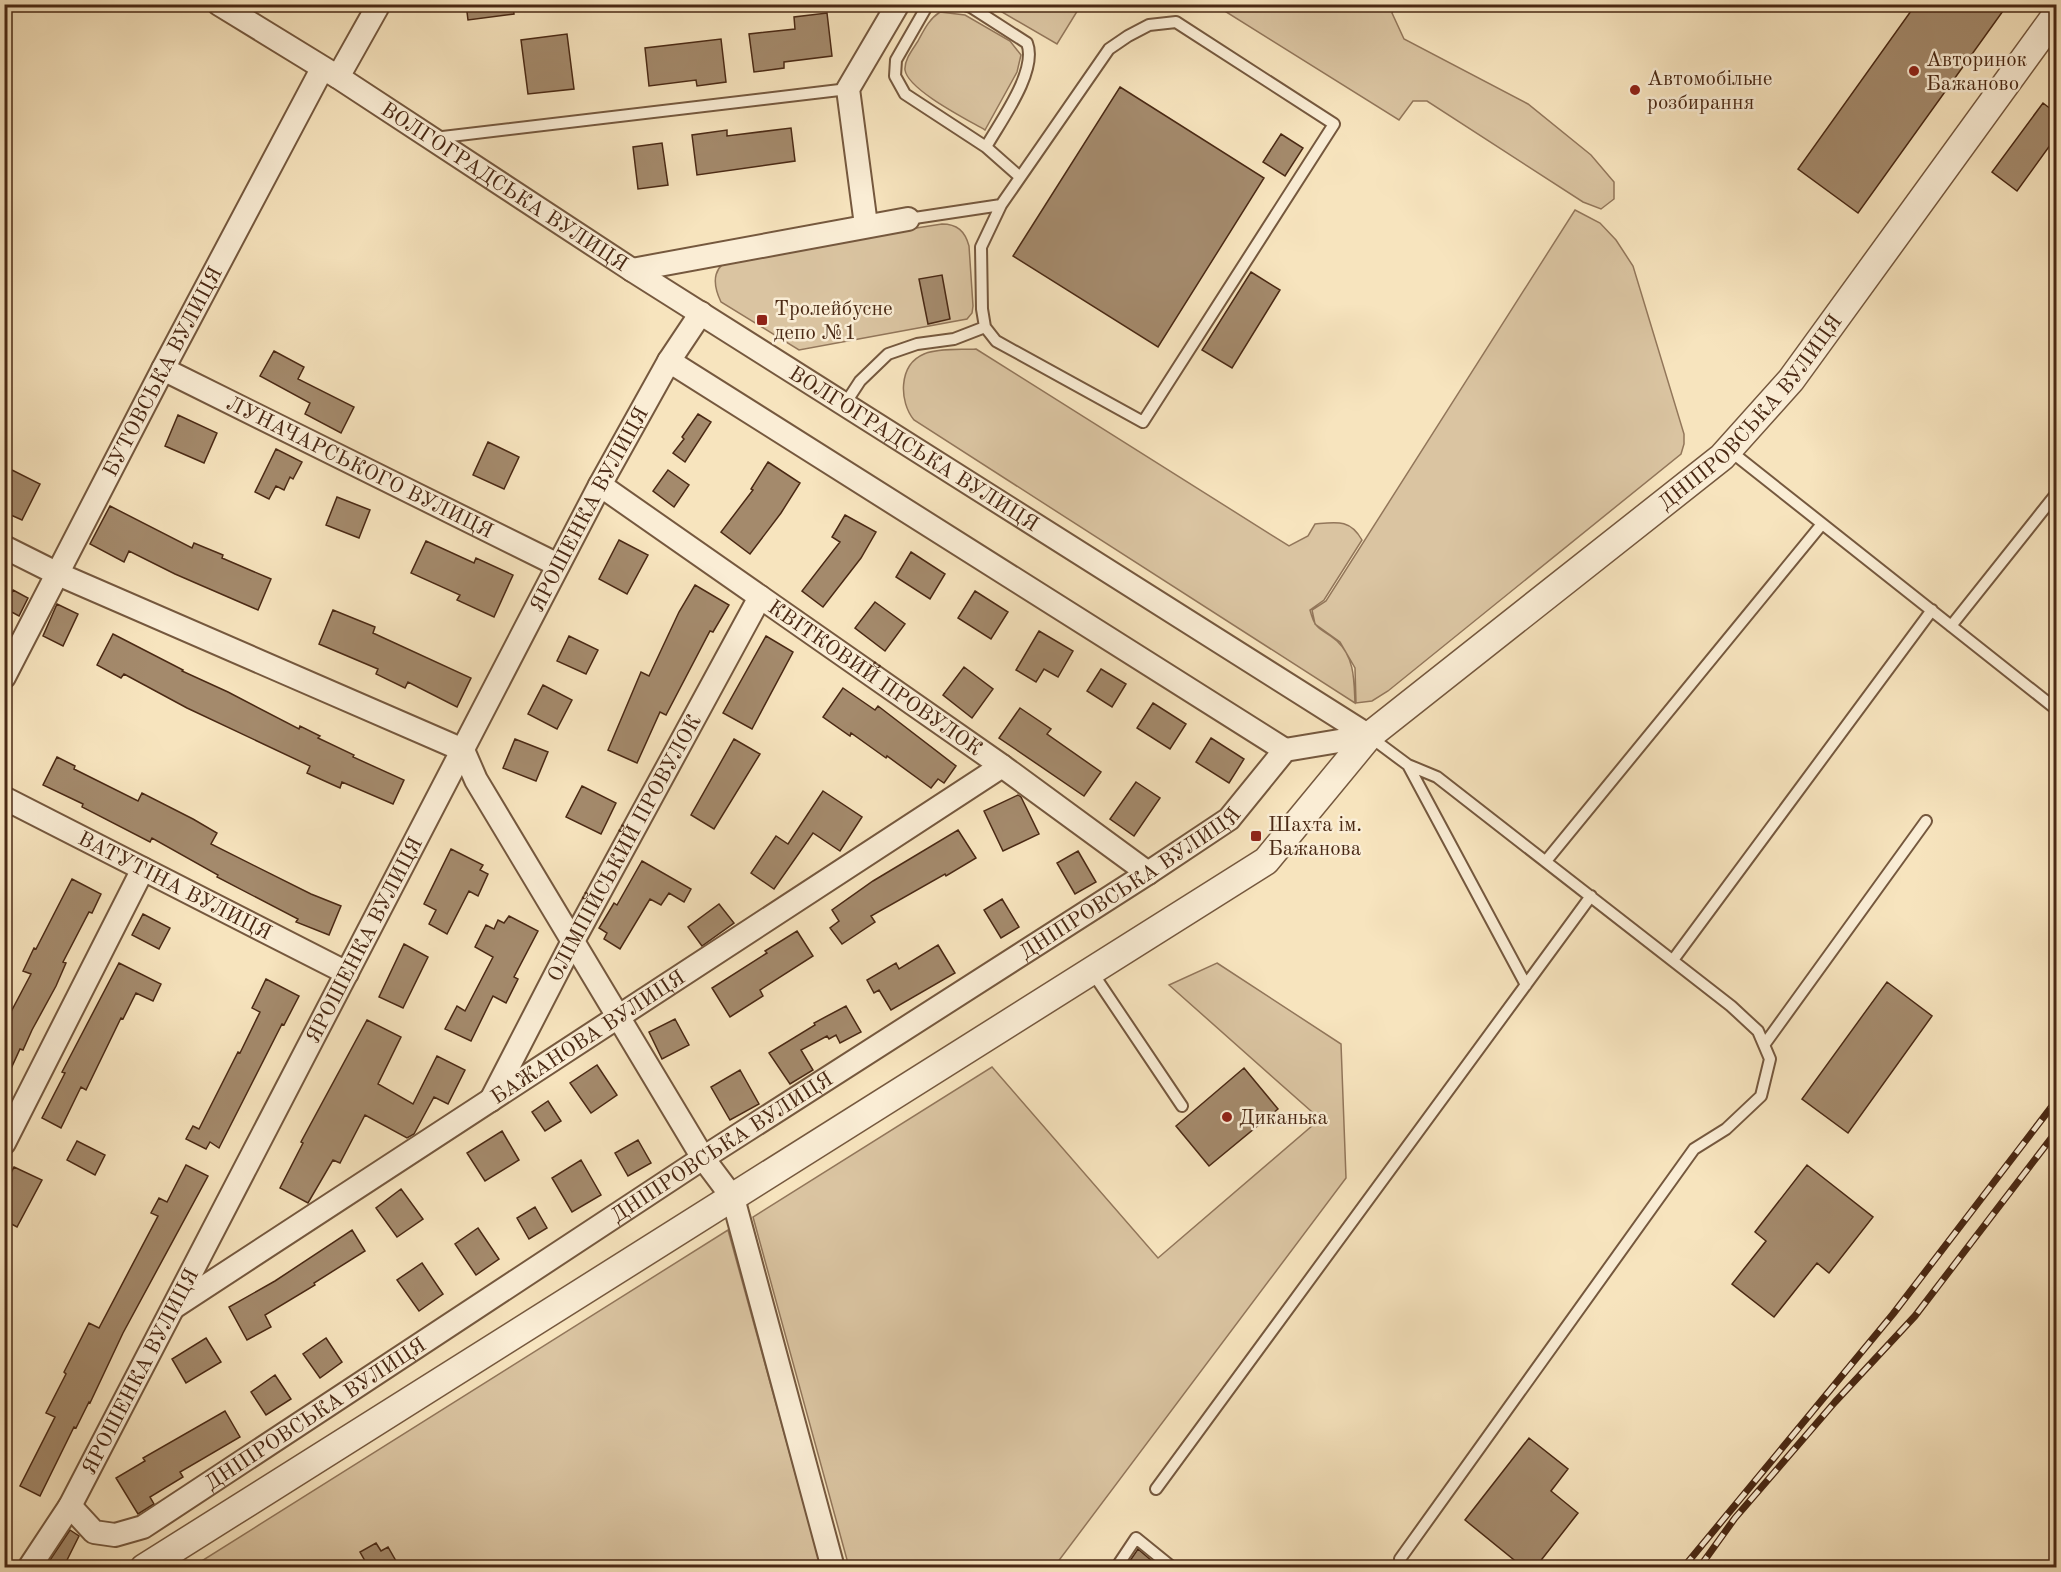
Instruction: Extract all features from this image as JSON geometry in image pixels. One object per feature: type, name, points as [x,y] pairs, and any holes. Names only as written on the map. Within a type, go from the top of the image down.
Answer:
[{"type":"street","name":"ВОЛГОГРАДСЬКА ВУЛИЦЯ","points":[[219,4],[431,138],[632,270],[1369,736]]},
{"type":"street","name":"БУТОВСЬКА ВУЛИЦЯ","points":[[4,676],[163,369],[330,73],[379,4]]},
{"type":"street","points":[[866,225],[848,89],[898,4]]},
{"type":"street","name":"ДНІПРОВСЬКА ВУЛИЦЯ","points":[[144,1568],[1266,861],[1369,736],[1729,450],[1791,381],[2056,15]]},
{"type":"street","points":[[632,270],[908,219]]},
{"type":"street","name":"ЯРОШЕНКА ВУЛИЦЯ","points":[[29,1568],[70,1506],[600,485],[669,361],[701,313]]},
{"type":"street","points":[[669,361],[1285,750]]},
{"type":"street","name":"ЛУНАЧАРСЬКОГО ВУЛИЦЯ","points":[[163,369],[558,566]]},
{"type":"street","name":"КВІТКОВИЙ ПРОВУЛОК","points":[[600,485],[1002,766],[1148,873]]},
{"type":"street","points":[[4,547],[58,574],[462,750],[476,780],[703,1158],[733,1198],[833,1568]]},
{"type":"street","name":"ОЛІМПІЙСЬКИЙ ПРОВУЛОК","points":[[490,1101],[573,941],[760,597]]},
{"type":"street","name":"ДНІПРОВСЬКА ВУЛИЦЯ","points":[[70,1506],[94,1532],[115,1535],[143,1527],[703,1158],[1148,873],[1228,819],[1285,750],[1369,736]]},
{"type":"street","name":"БАЖАНОВА ВУЛИЦЯ","points":[[172,1308],[1002,766]]},
{"type":"street","name":"ВАТУТІНА ВУЛИЦЯ","points":[[4,798],[347,973]]},
{"type":"street","points":[[4,1143],[143,869]]},
{"type":"lane","points":[[932,4],[927,6],[896,60],[895,76],[905,94],[986,147],[1020,177]]},
{"type":"lane","points":[[962,4],[971,7],[1027,43],[1029,50],[1026,75],[986,147]]},
{"type":"lane","points":[[1176,22],[1334,124],[1143,422],[996,340],[985,327],[981,247],[1001,205],[1108,49],[1149,25],[1176,22]]},
{"type":"lane","points":[[431,138],[848,89]]},
{"type":"lane","points":[[908,219],[1001,205]]},
{"type":"lane","points":[[845,404],[860,381],[888,354],[917,344],[954,339],[985,327]]},
{"type":"lane","points":[[1729,450],[2056,709]]},
{"type":"lane","points":[[1952,626],[2056,494]]},
{"type":"lane","points":[[1546,861],[1822,524]]},
{"type":"lane","points":[[1673,960],[1932,610]]},
{"type":"lane","points":[[1369,736],[1408,765],[1437,777],[1731,1006],[1758,1031],[1770,1059],[1761,1096],[1726,1129],[1694,1149],[1400,1559]]},
{"type":"lane","points":[[1408,765],[1526,985]]},
{"type":"lane","points":[[1764,1045],[1926,821]]},
{"type":"lane","points":[[1156,1489],[1591,896]]},
{"type":"lane","points":[[1092,972],[1182,1106]]},
{"type":"lane","points":[[1116,1568],[1136,1538],[1173,1568]]},
{"type":"shaded area","points":[[990,5],[1081,5],[1057,44]]},
{"type":"shaded area","points":[[1215,5],[1396,5],[1392,13],[1404,39],[1528,104],[1591,155],[1614,182],[1614,199],[1601,209],[1583,202],[1427,101],[1413,101],[1399,120]]},
{"type":"shaded area","points":[[940,12],[965,15],[1010,41],[1021,55],[1017,72],[985,130],[927,95],[916,86],[905,70],[907,59],[925,29]]},
{"type":"shaded area","points":[[1575,210],[1600,223],[1616,240],[1633,266],[1684,434],[1681,454],[1388,691],[1372,701],[1356,703],[1355,668],[1340,642],[1315,624],[1312,610],[1326,601]]},
{"type":"shaded area","points":[[942,224],[960,229],[969,246],[973,306],[972,313],[967,319],[799,350],[721,302],[718,294],[716,275],[723,264],[736,256]]},
{"type":"shaded area","points":[[976,349],[1289,546],[1308,536],[1315,524],[1342,523],[1353,528],[1362,540],[1324,600],[1310,610],[1314,623],[1337,641],[1347,655],[1352,670],[1355,703],[914,420],[906,404],[904,384],[905,375],[915,359],[936,351]]},
{"type":"shaded area","points":[[1217,963],[1341,1044],[1346,1178],[1054,1567],[849,1567],[753,1217],[992,1067],[1158,1258],[1320,1119],[1169,985]]},
{"type":"shaded area","points":[[728,1230],[821,1567],[192,1567]]},
{"type":"building","points":[[466,4],[513,4],[514,14],[468,20]]},
{"type":"building","name":"Авторинок Бажаново","points":[[1916,4],[2008,4],[1858,213],[1798,169]]},
{"type":"building","points":[[827,13],[832,56],[784,62],[784,68],[754,72],[749,34],[795,29],[794,17]]},
{"type":"building","points":[[567,34],[574,89],[528,94],[521,40]]},
{"type":"building","points":[[721,39],[726,82],[697,86],[696,80],[649,86],[645,48]]},
{"type":"building","points":[[1120,87],[1264,178],[1158,347],[1013,256]]},
{"type":"building","points":[[2043,103],[2056,113],[2056,137],[2017,191],[1992,172]]},
{"type":"building","points":[[791,128],[795,161],[697,175],[692,135],[727,130],[727,136]]},
{"type":"building","points":[[1281,134],[1303,148],[1285,176],[1263,162]]},
{"type":"building","points":[[662,143],[668,185],[638,189],[633,147]]},
{"type":"building","points":[[1251,272],[1280,290],[1232,368],[1202,350]]},
{"type":"building","points":[[942,275],[950,319],[928,324],[919,279]]},
{"type":"building","points":[[274,351],[304,367],[298,379],[354,407],[341,433],[305,414],[310,403],[260,376]]},
{"type":"building","points":[[698,414],[711,422],[685,462],[673,453]]},
{"type":"building","points":[[178,415],[217,433],[204,463],[165,446]]},
{"type":"building","points":[[488,442],[519,457],[504,489],[473,475]]},
{"type":"building","points":[[276,449],[302,462],[293,479],[290,477],[284,490],[276,486],[269,499],[255,492]]},
{"type":"building","points":[[768,462],[800,483],[750,554],[721,532],[753,490],[751,489]]},
{"type":"building","points":[[4,466],[40,484],[22,520],[4,512]]},
{"type":"building","points":[[668,470],[689,485],[674,507],[653,491]]},
{"type":"building","points":[[337,497],[370,510],[359,538],[326,525]]},
{"type":"building","points":[[110,506],[192,548],[194,543],[271,579],[258,610],[129,551],[124,562],[90,544]]},
{"type":"building","points":[[845,515],[876,532],[861,558],[823,607],[802,591],[840,542],[832,537]]},
{"type":"building","points":[[619,540],[648,555],[627,594],[599,579]]},
{"type":"building","points":[[426,541],[474,563],[476,558],[513,575],[494,617],[457,600],[460,595],[411,573]]},
{"type":"building","points":[[911,552],[945,574],[930,599],[896,577]]},
{"type":"building","points":[[695,585],[729,605],[713,632],[710,631],[666,715],[660,712],[637,763],[608,750],[641,672],[649,676],[679,612]]},
{"type":"building","points":[[13,590],[28,598],[19,616],[4,608]]},
{"type":"building","points":[[975,591],[1008,612],[991,639],[958,618]]},
{"type":"building","points":[[875,602],[905,624],[885,651],[855,628]]},
{"type":"building","points":[[57,604],[78,614],[63,646],[43,636]]},
{"type":"building","points":[[333,610],[375,627],[373,633],[471,678],[457,707],[408,682],[405,688],[376,674],[378,669],[319,644]]},
{"type":"building","points":[[1039,631],[1073,651],[1058,677],[1044,669],[1036,682],[1016,670]]},
{"type":"building","points":[[113,634],[299,729],[300,726],[320,736],[318,738],[354,755],[353,757],[404,780],[393,804],[342,782],[340,788],[307,773],[310,766],[187,708],[124,674],[121,678],[97,665]]},
{"type":"building","points":[[569,636],[598,650],[586,674],[557,661]]},
{"type":"building","points":[[766,636],[793,652],[752,729],[723,713]]},
{"type":"building","points":[[964,667],[993,689],[972,718],[943,695]]},
{"type":"building","points":[[1101,669],[1126,684],[1112,707],[1087,691]]},
{"type":"building","points":[[543,685],[572,700],[557,729],[528,714]]},
{"type":"building","points":[[843,688],[875,710],[878,706],[956,766],[944,783],[938,779],[931,788],[887,756],[886,758],[851,733],[850,736],[823,717]]},
{"type":"building","points":[[1153,703],[1186,724],[1170,749],[1137,728]]},
{"type":"building","points":[[1020,708],[1051,729],[1047,734],[1101,772],[1084,796],[999,738]]},
{"type":"building","points":[[1211,738],[1244,759],[1229,783],[1196,762]]},
{"type":"building","points":[[515,739],[548,752],[536,781],[503,768]]},
{"type":"building","points":[[734,739],[760,754],[714,829],[691,815]]},
{"type":"building","points":[[57,757],[75,766],[74,769],[138,801],[142,793],[193,819],[217,833],[211,844],[311,894],[341,906],[329,935],[296,922],[298,919],[217,877],[218,875],[152,838],[150,842],[82,807],[83,804],[43,785]]},
{"type":"building","points":[[1136,782],[1160,798],[1134,836],[1110,819]]},
{"type":"building","points":[[582,786],[616,803],[601,834],[566,817]]},
{"type":"building","points":[[823,791],[862,817],[840,851],[813,833],[774,889],[751,873],[776,836],[788,844]]},
{"type":"building","points":[[1018,795],[1039,834],[1003,851],[984,811]]},
{"type":"building","points":[[958,830],[976,858],[871,916],[875,922],[842,944],[830,928],[839,921],[832,910],[873,881]]},
{"type":"building","points":[[451,849],[483,865],[480,870],[488,874],[478,896],[469,891],[447,934],[429,924],[436,910],[424,904]]},
{"type":"building","points":[[1078,851],[1096,882],[1075,894],[1057,863]]},
{"type":"building","points":[[642,861],[691,889],[684,902],[669,893],[661,905],[650,899],[620,949],[604,939],[607,933],[599,928],[614,903],[617,905]]},
{"type":"building","points":[[72,879],[101,894],[63,962],[66,963],[56,986],[23,1050],[20,1049],[4,1084],[4,1025],[31,974],[23,971]]},
{"type":"building","points":[[1002,899],[1019,927],[1001,938],[984,910]]},
{"type":"building","points":[[719,904],[734,923],[702,946],[688,927]]},
{"type":"building","points":[[143,914],[170,928],[159,949],[132,935]]},
{"type":"building","points":[[509,916],[538,931],[514,977],[518,979],[506,1003],[493,996],[471,1041],[445,1029],[457,1006],[465,1011],[493,957],[475,947],[486,925],[494,929],[498,920],[504,923]]},
{"type":"building","points":[[797,931],[813,956],[760,990],[763,996],[730,1017],[712,988]]},
{"type":"building","points":[[404,944],[428,957],[403,1008],[379,997]]},
{"type":"building","points":[[938,945],[955,973],[891,1010],[879,990],[874,993],[867,980],[896,963],[899,969]]},
{"type":"building","points":[[119,963],[161,984],[153,1001],[136,993],[123,1019],[121,1018],[86,1090],[81,1087],[61,1128],[42,1118],[65,1073],[62,1072]]},
{"type":"building","points":[[266,979],[299,996],[284,1025],[282,1024],[219,1148],[210,1142],[206,1149],[186,1139],[193,1126],[199,1129],[238,1052],[240,1053],[260,1012],[252,1008]]},
{"type":"building","points":[[1887,982],[1932,1016],[1848,1133],[1802,1099]]},
{"type":"building","points":[[846,1006],[861,1032],[840,1043],[836,1035],[829,1039],[827,1036],[801,1050],[813,1070],[790,1084],[769,1053],[815,1025],[814,1023]]},
{"type":"building","points":[[675,1019],[689,1045],[662,1059],[649,1032]]},
{"type":"building","points":[[367,1020],[401,1037],[378,1084],[413,1104],[437,1056],[465,1070],[448,1104],[434,1097],[414,1134],[407,1138],[365,1115],[340,1163],[333,1160],[308,1203],[280,1188],[303,1143],[301,1142]]},
{"type":"building","points":[[597,1065],[617,1095],[591,1113],[570,1083]]},
{"type":"building","name":"Диканька","points":[[1244,1068],[1278,1109],[1209,1166],[1176,1126]]},
{"type":"building","points":[[740,1070],[759,1104],[730,1120],[711,1087]]},
{"type":"building","points":[[548,1101],[561,1121],[545,1131],[532,1112]]},
{"type":"building","points":[[502,1131],[519,1160],[485,1181],[467,1153]]},
{"type":"building","points":[[638,1140],[651,1163],[628,1176],[615,1153]]},
{"type":"building","points":[[77,1141],[105,1155],[95,1175],[67,1160]]},
{"type":"building","points":[[581,1160],[601,1195],[572,1212],[552,1178]]},
{"type":"building","points":[[186,1165],[208,1176],[123,1333],[90,1403],[76,1428],[74,1427],[40,1496],[20,1486],[55,1417],[46,1413],[66,1374],[64,1372],[89,1323],[99,1328],[158,1216],[151,1213],[159,1198],[167,1202]]},
{"type":"building","points":[[1807,1165],[1873,1217],[1829,1273],[1817,1263],[1774,1317],[1732,1284],[1766,1241],[1755,1232]]},
{"type":"building","points":[[14,1167],[42,1180],[17,1227],[4,1220],[4,1187]]},
{"type":"building","points":[[401,1189],[423,1219],[397,1237],[376,1208]]},
{"type":"building","points":[[535,1207],[547,1228],[529,1239],[517,1218]]},
{"type":"building","points":[[478,1228],[499,1259],[476,1275],[455,1244]]},
{"type":"building","points":[[352,1230],[365,1251],[265,1315],[271,1327],[247,1340],[229,1307],[275,1281]]},
{"type":"building","points":[[422,1263],[443,1294],[419,1311],[397,1280]]},
{"type":"building","points":[[206,1338],[221,1362],[186,1383],[172,1359]]},
{"type":"building","points":[[326,1338],[342,1362],[320,1378],[303,1354]]},
{"type":"building","points":[[275,1375],[291,1399],[266,1415],[251,1392]]},
{"type":"building","points":[[225,1411],[240,1437],[180,1472],[183,1477],[150,1497],[154,1504],[138,1514],[116,1478],[145,1461],[143,1458]]},
{"type":"building","points":[[1529,1438],[1568,1469],[1551,1491],[1578,1513],[1535,1568],[1524,1568],[1465,1520]]},
{"type":"building","points":[[70,1530],[79,1536],[63,1568],[56,1568],[48,1563]]},
{"type":"building","points":[[376,1543],[381,1551],[388,1547],[400,1568],[353,1568],[365,1561],[360,1552]]},
{"type":"building","points":[[1138,1549],[1160,1568],[1125,1568]]},
{"type":"railway","points":[[1683,1568],[1893,1314],[2056,1101]]},
{"type":"railway","points":[[1699,1568],[1735,1518],[1835,1402],[1915,1316],[2056,1132]]},
{"type":"place","name":"Авторинок Бажаново","points":[[1914,71]]},
{"type":"place","name":"Автомобільне розбирання","points":[[1635,90]]},
{"type":"place","name":"Тролейбусне депо №1","points":[[762,320]]},
{"type":"place","name":"Шахта ім. Бажанова","points":[[1256,836]]},
{"type":"place","name":"Диканька","points":[[1227,1117]]}]
